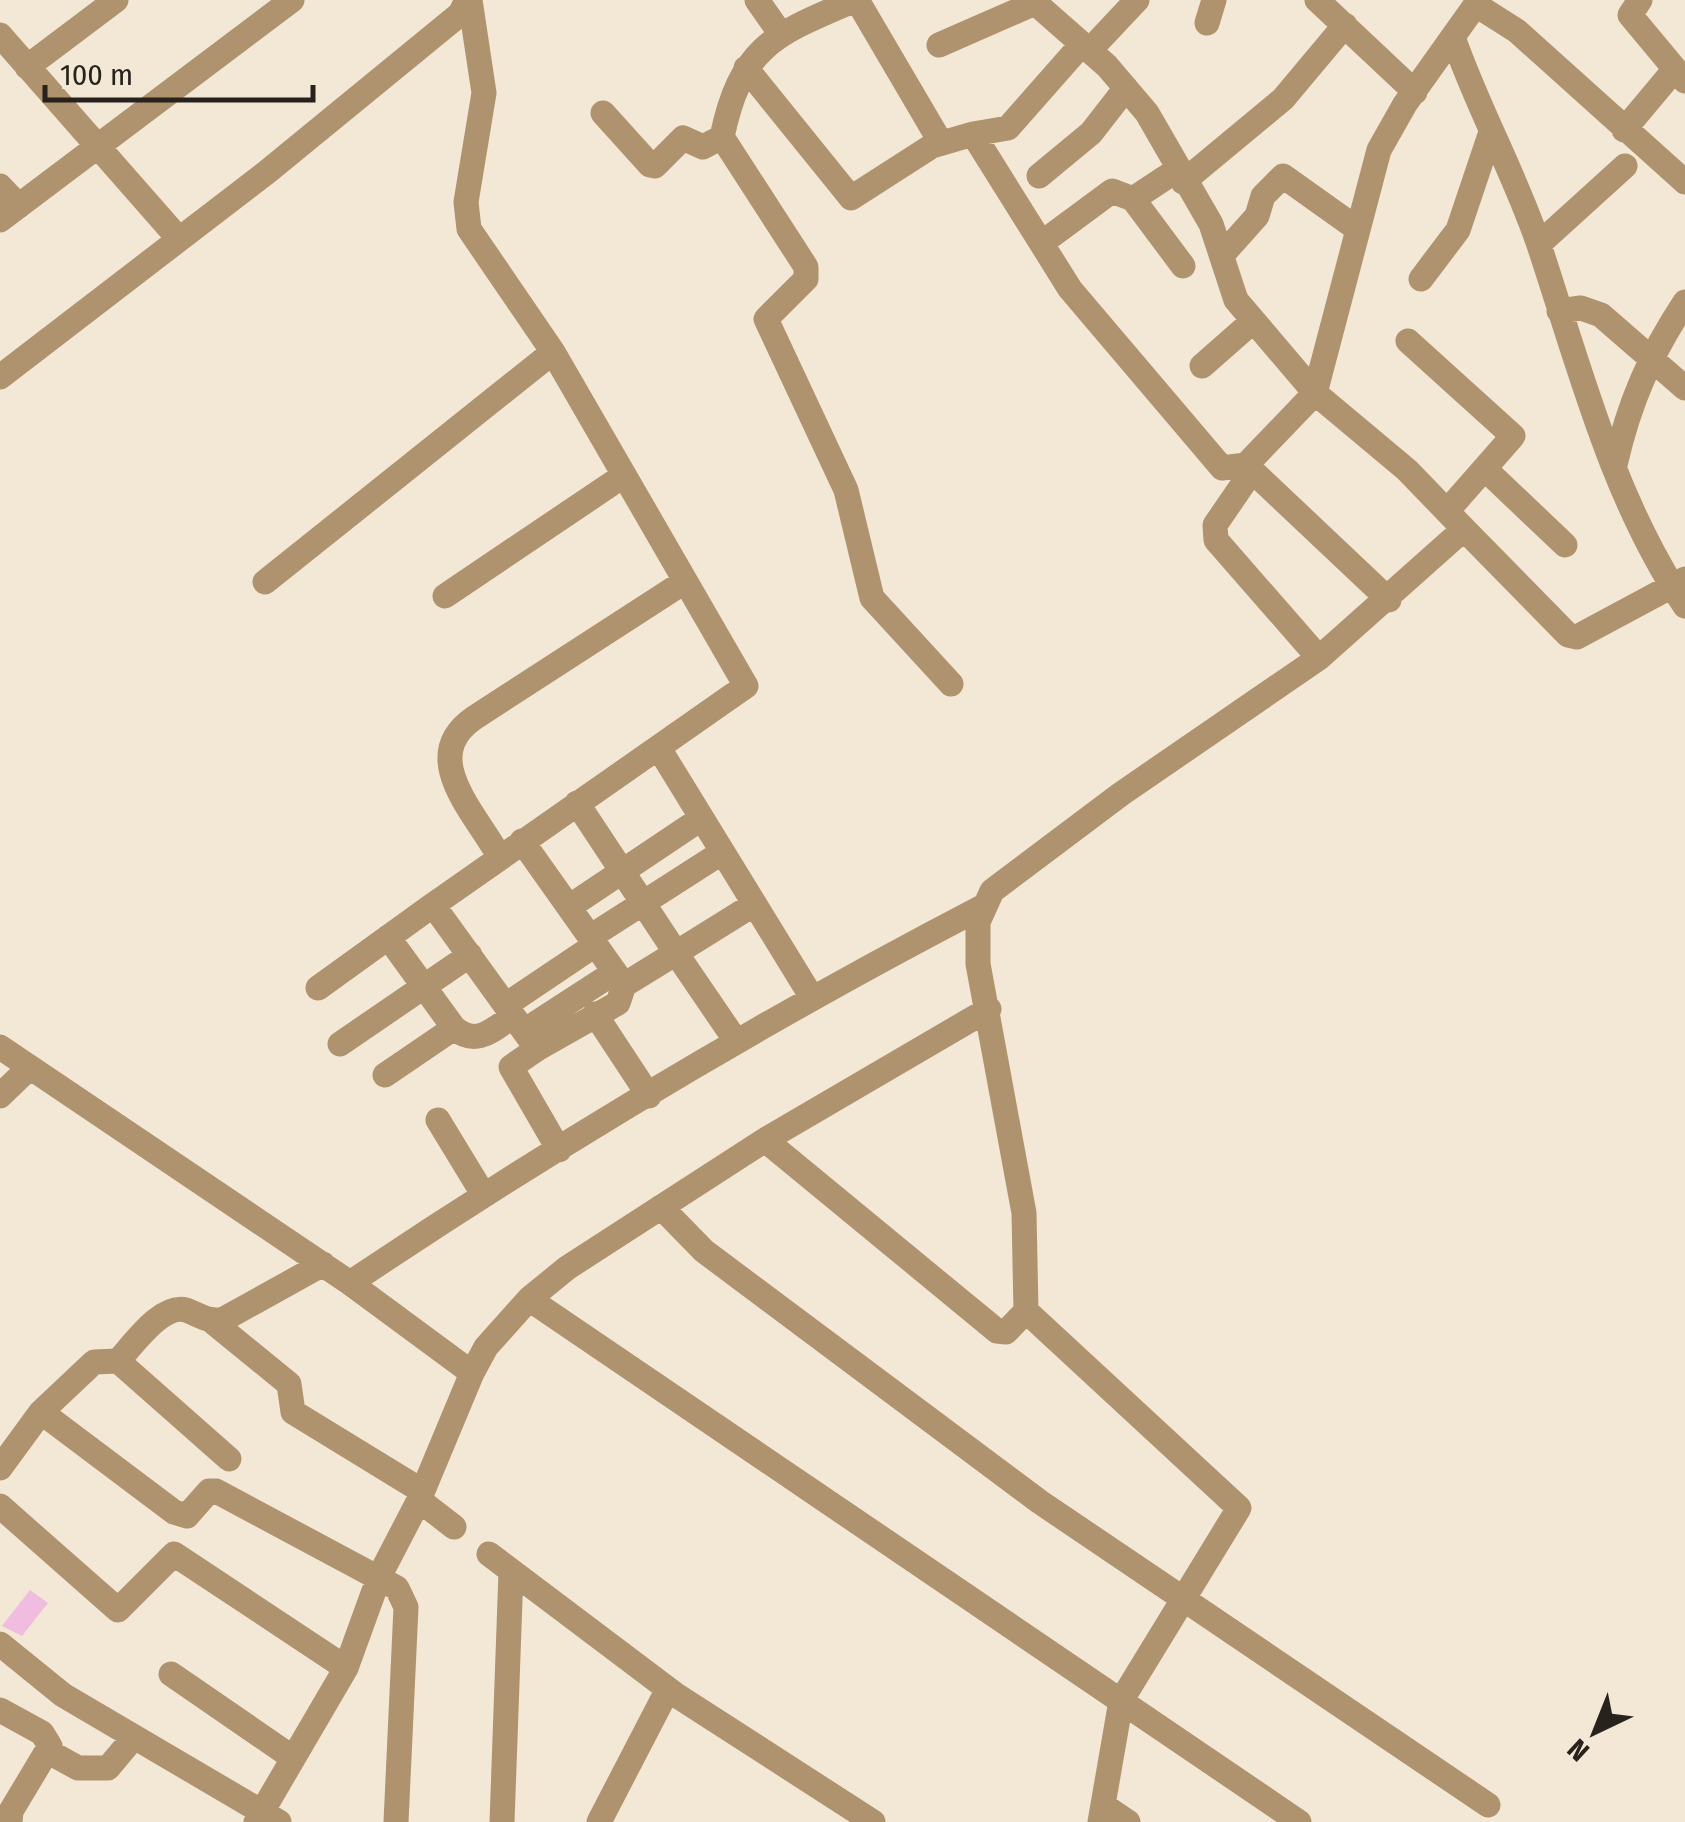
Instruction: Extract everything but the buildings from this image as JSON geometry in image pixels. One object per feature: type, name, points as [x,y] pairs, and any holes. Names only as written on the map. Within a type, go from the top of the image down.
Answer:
[{"type":"street","points":[[27,66],[116,0]]},
{"type":"street","points":[[0,186],[10,213],[292,0]]},
{"type":"street","points":[[756,0],[780,33]]},
{"type":"street","points":[[603,113],[650,166],[655,166],[683,138],[703,148],[722,137],[746,68],[762,46],[780,33],[856,0],[941,143]]},
{"type":"street","points":[[746,68],[851,198],[941,143],[1008,128],[1137,0]]},
{"type":"street","points":[[1317,0],[1414,92]]},
{"type":"street","points":[[1624,130],[1680,75],[1630,14],[1640,0]]},
{"type":"street","points":[[939,46],[1033,1],[1086,48],[1147,113],[1211,224],[1236,300],[1252,322],[1316,393],[1456,520],[1568,635],[1577,637],[1681,591],[1615,465],[1539,244],[1490,135],[1453,37]]},
{"type":"street","points":[[1319,658],[1216,540],[1215,526],[1249,468],[1316,393],[1379,150],[1414,92],[1478,2],[1685,182]]},
{"type":"street","points":[[0,377],[421,47],[466,5]]},
{"type":"street","points":[[318,988],[499,856],[660,750],[746,686],[553,352],[469,229],[466,202],[484,93],[466,5]]},
{"type":"street","points":[[1132,200],[1180,176],[1283,99],[1345,25]]},
{"type":"street","points":[[0,35],[180,239]]},
{"type":"street","points":[[1039,176],[1090,133],[1126,88]]},
{"type":"street","points":[[973,134],[1070,288],[1222,468],[1249,468],[1389,600]]},
{"type":"street","points":[[1421,279],[1458,230],[1490,135]]},
{"type":"street","points":[[722,137],[806,267],[806,278],[766,319],[846,490],[872,598],[951,684]]},
{"type":"street","points":[[1539,244],[1625,166]]},
{"type":"street","points":[[1222,254],[1261,212],[1263,196],[1283,176],[1356,228]]},
{"type":"street","points":[[1043,242],[1112,191],[1132,200],[1183,266]]},
{"type":"street","points":[[1615,465],[1630,402],[1650,359],[1685,302]]},
{"type":"street","points":[[1559,311],[1581,308],[1601,315],[1685,388]]},
{"type":"street","points":[[1202,366],[1252,322]]},
{"type":"street","points":[[765,1140],[997,1330],[1006,1332],[1026,1310],[1024,1213],[978,964],[982,907],[992,890],[1106,805],[1319,658],[1389,600],[1456,520],[1486,468],[1513,436],[1408,341]]},
{"type":"street","points":[[265,582],[553,352]]},
{"type":"street","points":[[1486,468],[1565,545]]},
{"type":"street","points":[[445,596],[622,476]]},
{"type":"street","points":[[499,856],[447,764],[452,740],[474,718],[684,582]]},
{"type":"street","points":[[660,750],[699,820],[811,996]]},
{"type":"street","points":[[577,803],[736,1041]]},
{"type":"street","points":[[569,907],[699,820]]},
{"type":"street","points":[[520,1025],[596,1014],[618,1003],[619,978],[522,841]]},
{"type":"street","points":[[560,1150],[511,1067],[520,1025],[593,941],[642,903],[720,853]]},
{"type":"street","points":[[433,905],[520,1025]]},
{"type":"street","points":[[388,937],[454,1028],[471,1038],[480,1038],[520,1025],[676,953],[753,905]]},
{"type":"street","points":[[350,1282],[483,1194],[811,996],[982,907]]},
{"type":"street","points":[[340,1044],[470,955]]},
{"type":"street","points":[[0,1644],[63,1695],[266,1818],[293,1758],[346,1668],[379,1577],[421,1495],[486,1347],[529,1300],[661,1207],[765,1140],[989,1009]]},
{"type":"street","points":[[596,1014],[649,1096]]},
{"type":"street","points":[[385,1075],[454,1028]]},
{"type":"street","points":[[0,1047],[350,1282],[472,1373]]},
{"type":"street","points":[[0,1096],[30,1068]]},
{"type":"street","points":[[438,1120],[483,1194]]},
{"type":"street","points":[[661,1207],[704,1251],[900,1400],[1182,1598],[1488,1805]]},
{"type":"street","points":[[213,1322],[236,1315],[323,1264]]},
{"type":"street","points":[[529,1300],[1299,1822]]},
{"type":"street","points":[[0,1468],[41,1412],[94,1362],[118,1361],[174,1308],[213,1322],[289,1384],[293,1412],[421,1495],[454,1527]]},
{"type":"street","points":[[1026,1310],[1240,1508],[1121,1702],[1102,1814],[1128,1822]]},
{"type":"street","points":[[118,1361],[229,1459]]},
{"type":"street","points":[[41,1412],[174,1512],[187,1516],[209,1491],[216,1491],[379,1577],[404,1595],[396,1822]]},
{"type":"street","points":[[0,1506],[118,1610],[174,1554],[346,1668]]},
{"type":"street","points":[[489,1554],[668,1689],[873,1822]]},
{"type":"street","points":[[502,1822],[512,1572]]},
{"type":"street","points":[[171,1674],[293,1758]]},
{"type":"street","points":[[600,1822],[668,1689]]},
{"type":"street","points":[[0,1710],[48,1740],[48,1752],[11,1812],[10,1822]]},
{"type":"street","points":[[48,1752],[78,1768],[108,1768],[134,1737]]}]
